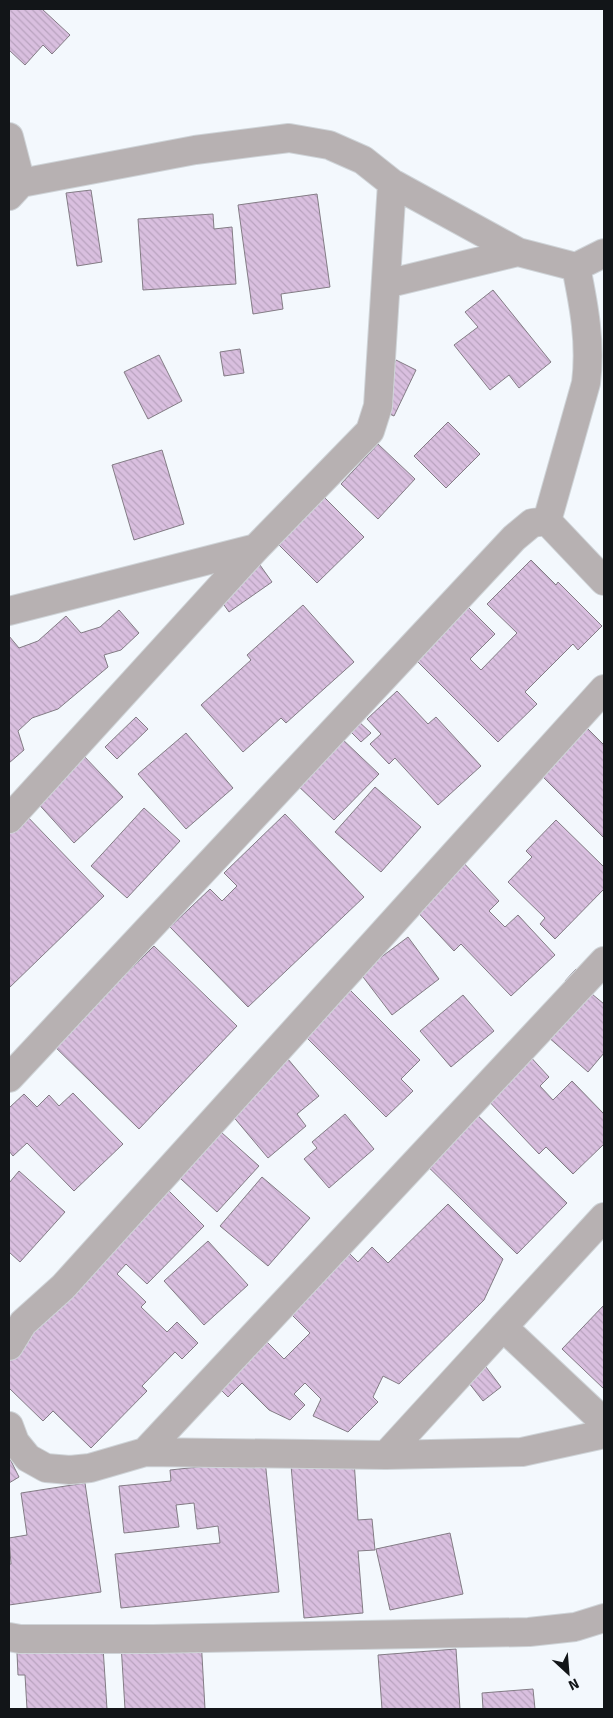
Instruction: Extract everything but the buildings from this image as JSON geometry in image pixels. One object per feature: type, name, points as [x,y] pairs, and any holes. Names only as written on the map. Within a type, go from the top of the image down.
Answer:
[{"type":"street","points":[[9,138],[15,190],[196,150],[289,138],[329,145],[363,160],[392,183],[518,252],[576,267],[604,252]]},
{"type":"street","points":[[9,819],[256,548],[355,449],[370,431],[378,406],[392,183]]},
{"type":"street","points":[[386,284],[518,252]]},
{"type":"street","points":[[547,521],[586,383],[588,364],[586,317],[576,267]]},
{"type":"street","points":[[547,521],[604,581]]},
{"type":"street","points":[[9,1078],[514,538],[532,523],[547,521]]},
{"type":"street","points":[[9,611],[256,548]]},
{"type":"street","points":[[9,1346],[23,1323],[63,1287],[604,689]]},
{"type":"street","points":[[145,1452],[604,961]]},
{"type":"street","points":[[386,1454],[604,1217]]},
{"type":"street","points":[[503,1327],[604,1422]]},
{"type":"street","points":[[9,1426],[14,1442],[28,1458],[46,1468],[70,1470],[90,1468],[145,1452],[386,1454],[522,1452],[604,1434]]},
{"type":"street","points":[[9,1637],[20,1639],[153,1639],[529,1632],[575,1628],[604,1618]]}]
